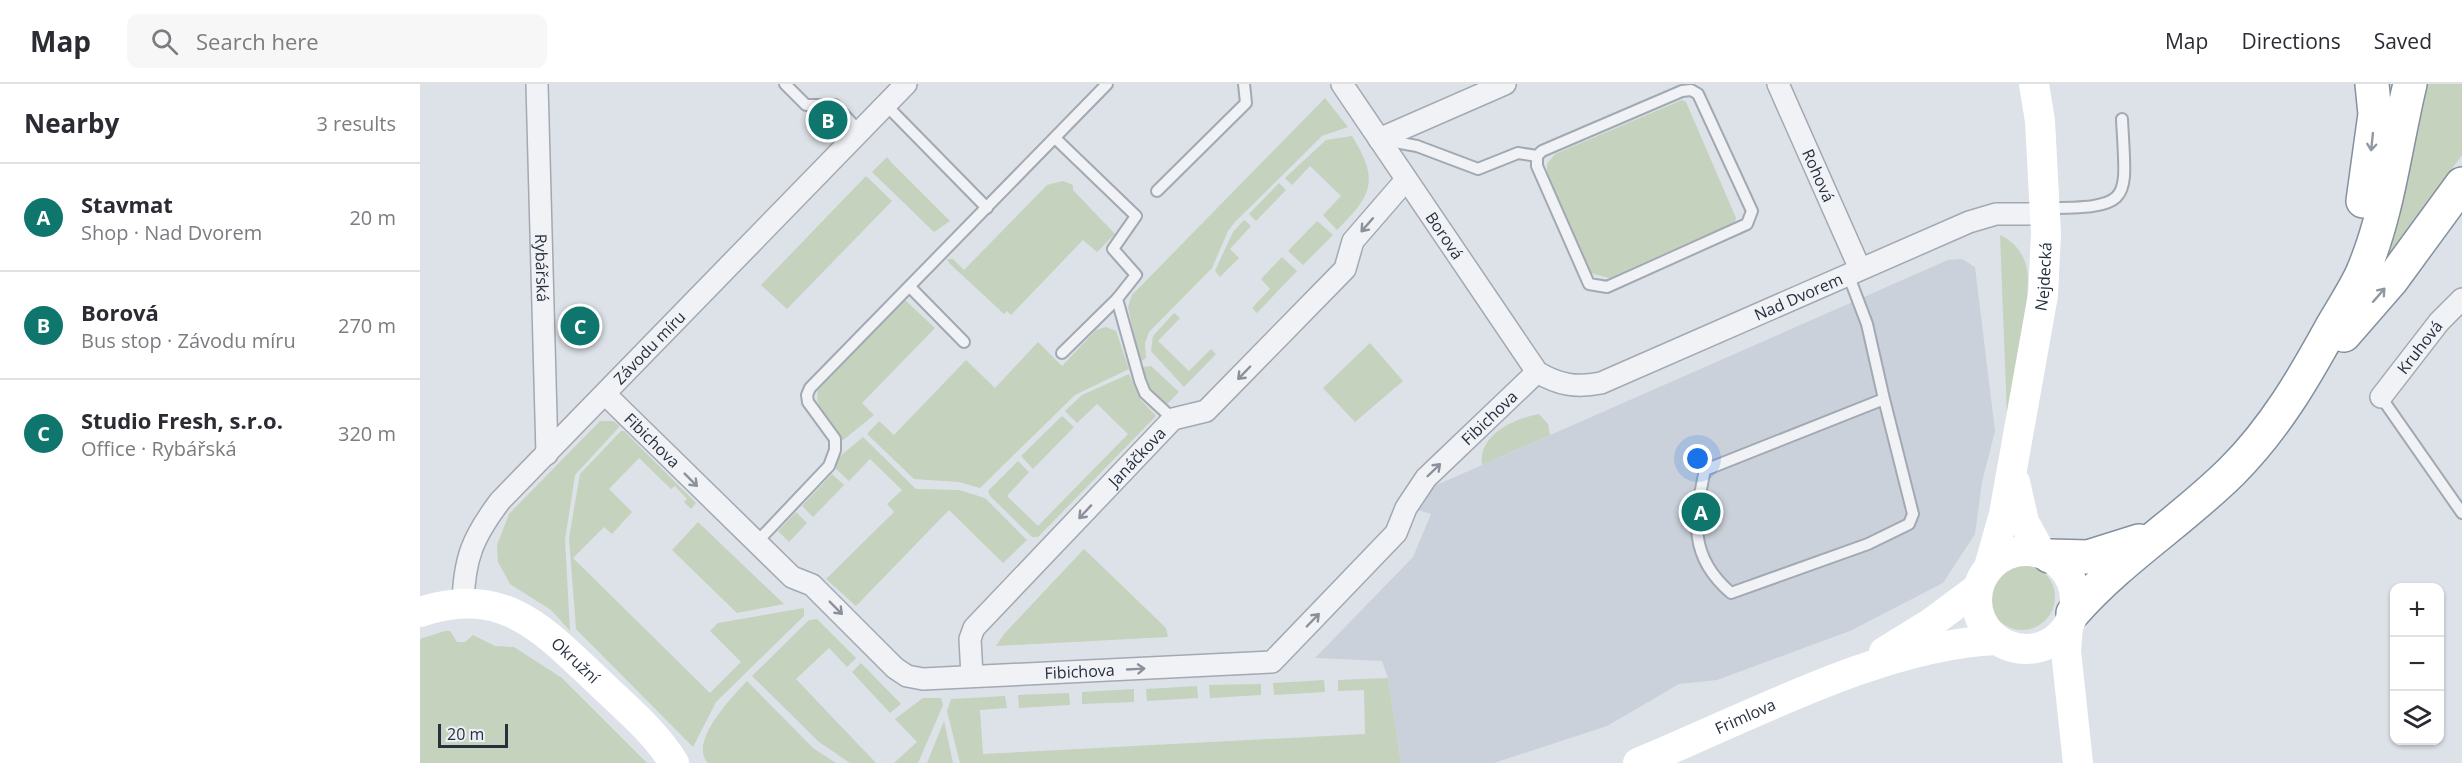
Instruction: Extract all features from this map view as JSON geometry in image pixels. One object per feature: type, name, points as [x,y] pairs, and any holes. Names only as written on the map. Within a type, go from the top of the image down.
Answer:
[{"type":"highway","points":[[2299,386],[2347,265],[2367,186],[2375,114],[2372,84]]},
{"type":"highway","points":[[2071,620],[2113,571],[2199,502],[2234,469],[2271,428],[2299,386],[2362,274],[2381,213],[2410,84]]},
{"type":"highway","points":[[2299,386],[2391,281],[2462,184]]},
{"type":"highway","points":[[2045,555],[2088,557],[2163,531]]},
{"type":"main road","name":"Nejdecká","points":[[1984,577],[1998,541],[2043,295],[2045,211],[2040,121],[2034,84]]},
{"type":"main road","name":"Nejdecká","points":[[2012,467],[2018,504],[2031,539],[2045,555]]},
{"type":"main road","points":[[2071,620],[2058,638],[2045,646],[2029,650],[2006,646],[1986,630],[1979,617],[1984,577],[2013,552],[2045,555],[2062,567],[2071,581],[2075,597],[2066,651],[2078,763]]},
{"type":"main road","name":"Frimlova","points":[[1854,671],[1931,623],[1984,577]]},
{"type":"main road","points":[[420,612],[463,604]]},
{"type":"main road","name":"Okružní","points":[[463,604],[498,608],[536,624],[622,704],[675,760]]},
{"type":"main road","name":"Frimlova","points":[[1638,763],[1854,671],[1941,646],[1996,640]]},
{"type":"main road","points":[[2029,650],[2053,676],[2072,721]]},
{"type":"street","name":"Rybářská","points":[[537,84],[547,454]]},
{"type":"street","name":"Závodu míru","points":[[463,604],[465,566],[477,534],[500,501],[906,84]]},
{"type":"street","name":"Borová","points":[[1342,84],[1405,181],[1546,377]]},
{"type":"street","points":[[1379,140],[1505,84]]},
{"type":"street","name":"Rohová","points":[[1778,84],[1854,271]]},
{"type":"street","name":"Janáčkova","points":[[972,676],[970,639],[974,628],[1173,419],[1206,411],[1345,269],[1353,241],[1405,181]]},
{"type":"street","name":"Nad Dvorem","points":[[1546,377],[1578,386],[1601,383],[1970,222],[1996,214],[2045,211]]},
{"type":"street","name":"Kruhová","points":[[2381,397],[2439,322],[2462,299]]},
{"type":"street","name":"Fibichova","points":[[605,394],[792,577],[812,585],[895,668],[908,676],[923,679],[1272,662],[1396,533],[1406,508],[1426,478],[1546,377]]},
{"type":"lane","points":[[785,84],[806,105],[835,105],[860,132]]},
{"type":"lane","points":[[756,543],[833,459],[835,439],[808,402],[807,395],[810,388],[1107,84]]},
{"type":"lane","points":[[1157,191],[1246,102],[1244,84]]},
{"type":"lane","points":[[1691,90],[1698,94],[1748,201],[1752,211],[1751,218],[1747,224],[1607,287],[1597,287],[1589,284],[1537,166],[1537,156],[1542,151],[1682,91],[1691,90]]},
{"type":"lane","points":[[886,105],[987,208]]},
{"type":"lane","points":[[2045,211],[2100,206],[2118,197],[2125,180],[2122,119]]},
{"type":"lane","points":[[1054,138],[1136,216],[1113,249],[1137,275],[1117,299],[1062,353]]},
{"type":"lane","points":[[1379,140],[1417,146],[1478,168],[1518,153],[1537,156]]},
{"type":"lane","points":[[1854,271],[1913,514],[1909,524],[1868,544],[1731,592],[1716,580],[1700,556],[1696,511],[1705,470],[1884,399]]},
{"type":"lane","points":[[910,287],[964,342]]},
{"type":"lane","points":[[1117,299],[1142,387],[1145,393],[1173,419]]},
{"type":"lane","points":[[2381,397],[2462,513]]},
{"type":"shaded area","points":[[1962,259],[1975,267],[1995,431],[1982,482],[1975,534],[1943,583],[1850,631],[1717,680],[1679,684],[1607,726],[1494,763],[1401,763],[1388,678],[1382,661],[1315,658],[1413,557],[1431,514],[1418,510],[1432,487],[1948,260]]},
{"type":"green space","points":[[2425,84],[2462,84],[2462,155],[2389,255],[2384,254],[2409,171]]},
{"type":"green space","points":[[1325,98],[1348,127],[1322,136],[1235,222],[1228,231],[1212,268],[1149,332],[1145,343],[1146,358],[1140,362],[1128,307],[1132,295]]},
{"type":"green space","points":[[1682,100],[1686,102],[1736,218],[1735,222],[1609,278],[1591,273],[1547,173],[1547,164],[1555,154]]},
{"type":"green space","points":[[1352,136],[1366,165],[1369,176],[1368,187],[1358,207],[1337,230],[1323,215],[1341,196],[1310,166],[1292,185],[1285,178],[1326,140]]},
{"type":"green space","points":[[887,157],[950,221],[934,232],[872,172]]},
{"type":"green space","points":[[866,176],[892,201],[787,309],[761,285]]},
{"type":"green space","points":[[1063,181],[1073,185],[1073,190],[1115,234],[1097,252],[1083,240],[1011,315],[1007,311],[1004,314],[947,259],[953,259],[964,270],[1047,185]]},
{"type":"green space","points":[[1279,183],[1286,190],[1256,221],[1249,214]]},
{"type":"green space","points":[[1244,220],[1251,226],[1230,249],[1239,258],[1220,277],[1215,271],[1233,232]]},
{"type":"green space","points":[[1317,221],[1333,235],[1303,265],[1288,251]]},
{"type":"green space","points":[[2000,235],[2013,243],[2019,251],[2026,265],[2028,278],[2022,339],[2007,416]]},
{"type":"green space","points":[[1282,257],[1297,271],[1257,313],[1252,308],[1270,289],[1261,279]]},
{"type":"green space","points":[[905,300],[935,328],[862,403],[874,415],[842,441],[819,405],[818,390]]},
{"type":"green space","points":[[1174,313],[1180,318],[1158,341],[1189,371],[1211,349],[1216,354],[1184,387],[1151,351],[1153,336]]},
{"type":"green space","points":[[1106,327],[1116,331],[1129,369],[1075,395],[980,488],[959,482],[914,479],[867,434],[879,421],[894,435],[966,360],[995,388],[1038,342],[1062,366],[1096,330]]},
{"type":"green space","points":[[1370,343],[1403,381],[1355,422],[1323,388]]},
{"type":"green space","points":[[1151,366],[1179,392],[1165,406],[1146,379],[1143,367]]},
{"type":"green space","points":[[1129,374],[1141,400],[1156,416],[1038,537],[1032,537],[990,496],[988,491],[1018,461],[1029,472],[1007,496],[1038,526],[1128,434],[1097,404],[1077,423],[1065,411],[1082,395]]},
{"type":"green space","points":[[1539,414],[1548,424],[1550,435],[1482,465],[1482,454],[1492,437],[1509,424]]},
{"type":"green space","points":[[1062,416],[1074,427],[1033,469],[1021,456]]},
{"type":"green space","points":[[600,421],[613,421],[620,426],[575,475],[565,540],[570,631],[551,610],[510,584],[498,562],[497,545],[509,514]]},
{"type":"green space","points":[[621,431],[624,431],[696,503],[691,509],[684,502],[687,499],[675,486],[671,489],[639,458],[609,489],[632,512],[612,534],[604,527],[573,558],[710,693],[741,662],[710,631],[718,623],[804,608],[804,616],[716,702],[693,747],[576,629],[569,538],[580,474]]},
{"type":"green space","points":[[863,437],[916,489],[959,490],[985,498],[1027,540],[1003,563],[949,510],[856,606],[826,579],[894,512],[887,504],[902,490],[870,459],[849,481],[835,468],[839,457]]},
{"type":"green space","points":[[832,474],[844,485],[813,517],[802,506]]},
{"type":"green space","points":[[796,512],[807,523],[789,542],[778,531]]},
{"type":"green space","points":[[698,522],[784,604],[737,613],[672,550]]},
{"type":"green space","points":[[1084,549],[1166,628],[1168,637],[996,646],[1004,634]]},
{"type":"green space","points":[[2028,564],[2046,573],[2053,584],[2055,597],[2053,610],[2046,621],[2035,628],[2016,630],[1998,621],[1991,610],[1989,591],[1998,573],[2009,566]]},
{"type":"green space","points":[[817,619],[856,658],[847,667],[829,648],[796,679],[876,763],[850,763],[819,742],[752,676],[809,620]]},
{"type":"green space","points":[[450,631],[457,642],[465,642],[473,635],[495,646],[514,647],[562,678],[647,763],[420,763],[420,639]]},
{"type":"green space","points":[[861,663],[901,704],[890,713],[852,672]]},
{"type":"green space","points":[[1388,678],[1401,763],[960,763],[947,711],[951,699],[1005,696],[1007,708],[980,710],[983,754],[1365,734],[1364,690],[1338,691],[1338,680]]},
{"type":"green space","points":[[1324,680],[1325,692],[1274,695],[1273,683]]},
{"type":"green space","points":[[747,681],[813,748],[836,763],[708,763],[703,754],[708,732],[723,708]]},
{"type":"green space","points":[[1261,684],[1261,695],[1210,698],[1209,685]]},
{"type":"green space","points":[[1197,686],[1198,698],[1147,701],[1146,689]]},
{"type":"green space","points":[[1134,689],[1134,702],[1082,704],[1082,692]]},
{"type":"green space","points":[[1069,693],[1070,705],[1019,708],[1018,695]]},
{"type":"green space","points":[[923,698],[941,698],[943,705],[918,763],[894,763],[917,742],[895,719]]},
{"type":"green space","points":[[944,721],[953,763],[927,763]]},
{"type":"place","name":"Borová","points":[[828,120]]},
{"type":"place","name":"Studio Fresh, s.r.o.","points":[[580,326]]},
{"type":"place","name":"Stavmat","points":[[1701,512]]}]
